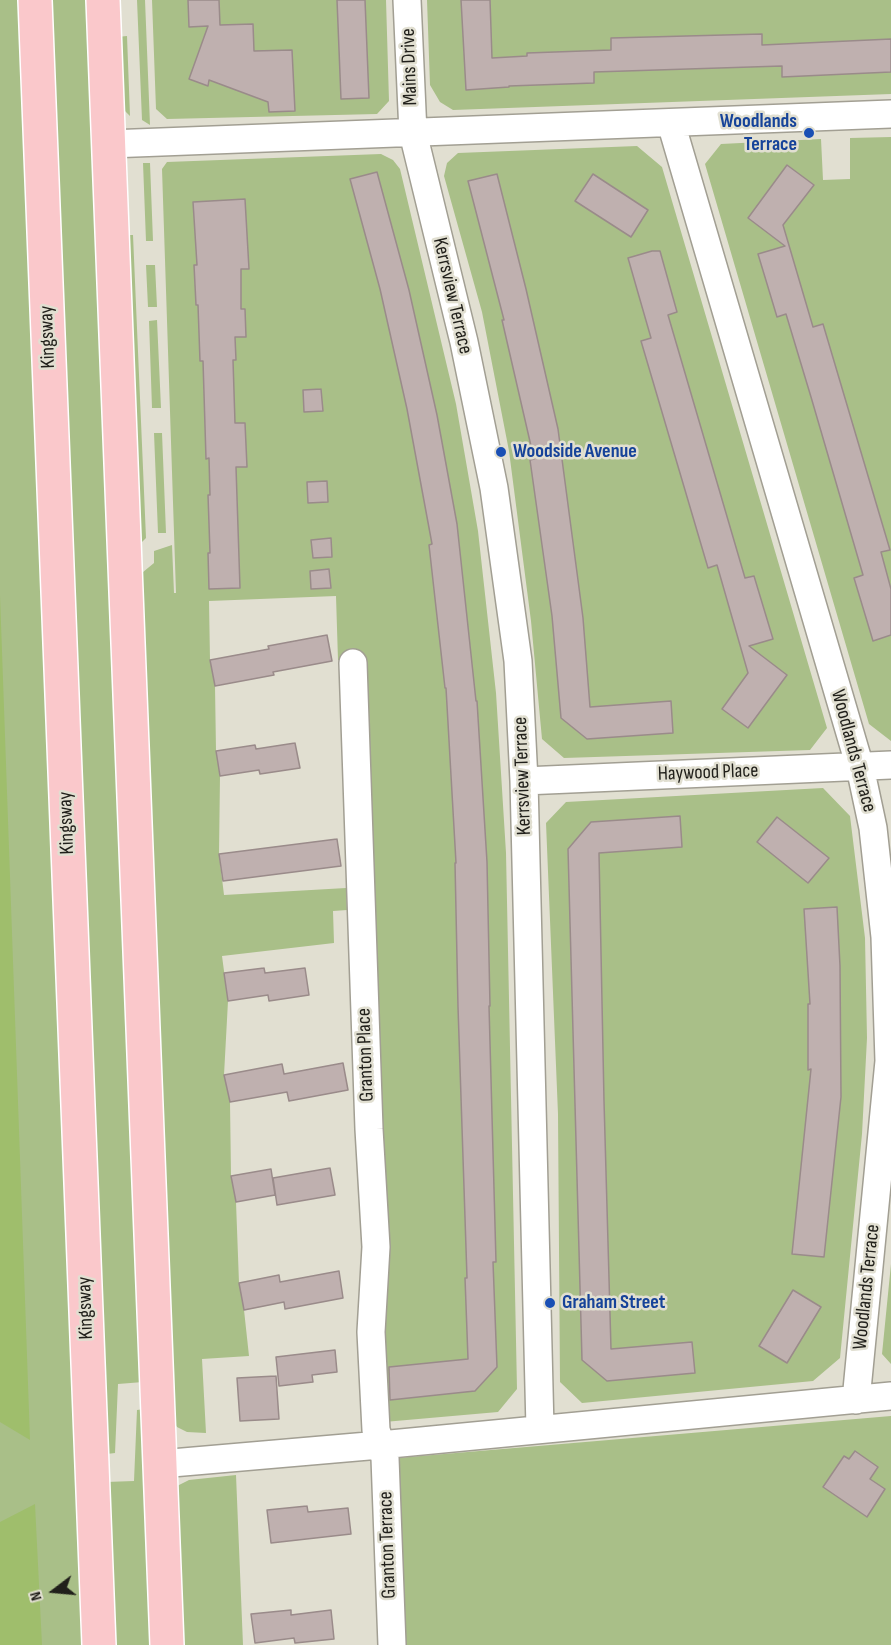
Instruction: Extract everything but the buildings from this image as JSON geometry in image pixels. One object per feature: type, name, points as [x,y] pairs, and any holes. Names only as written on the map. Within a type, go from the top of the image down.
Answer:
[{"type":"highway","name":"Kingsway","points":[[35,0],[99,1645]]},
{"type":"highway","points":[[103,0],[167,1645]]},
{"type":"street","name":"Mains Drive","points":[[407,0],[413,133]]},
{"type":"street","points":[[108,144],[891,114]]},
{"type":"street","name":"Woodlands Terrace","points":[[671,123],[860,767],[873,828],[885,937],[889,1060],[856,1400]]},
{"type":"street","name":"Kerrsview Terrace","points":[[413,133],[464,342],[494,488],[518,661],[524,780],[540,1429]]},
{"type":"street","name":"Granton Place","points":[[353,663],[367,1083],[375,1247],[371,1332],[376,1430],[380,1445]]},
{"type":"street","name":"Haywood Place","points":[[524,780],[891,765]]},
{"type":"street","points":[[160,1464],[891,1396]]},
{"type":"street","name":"Granton Terrace","points":[[380,1445],[385,1458],[392,1645]]},
{"type":"green space","points":[[0,0],[23,0],[86,1645],[0,1645]]},
{"type":"green space","points":[[51,0],[90,0],[143,1382],[118,1384],[115,1453],[107,1454]]},
{"type":"green space","points":[[137,0],[145,0],[150,125],[142,120]]},
{"type":"green space","points":[[152,0],[386,0],[389,101],[377,114],[167,119],[156,109]]},
{"type":"green space","points":[[427,0],[891,0],[891,94],[453,110],[440,102],[430,85]]},
{"type":"green space","points":[[127,36],[130,116],[120,106],[117,37]]},
{"type":"green space","points":[[891,137],[891,741],[869,724],[705,164],[721,144],[821,139],[823,180],[850,179],[850,138]]},
{"type":"green space","points":[[637,146],[662,167],[827,728],[810,750],[564,758],[542,739],[531,621],[509,451],[482,312],[444,176],[447,163],[458,153]]},
{"type":"green space","points":[[381,154],[393,160],[400,169],[456,404],[478,531],[496,693],[506,853],[517,1389],[498,1412],[384,1422],[379,1345],[388,1269],[364,660],[338,660],[336,596],[209,601],[210,660],[215,686],[216,751],[220,776],[219,854],[224,895],[346,888],[347,910],[333,911],[334,943],[222,956],[228,1001],[224,1075],[230,1102],[231,1176],[236,1202],[239,1283],[249,1356],[202,1359],[206,1433],[187,1432],[177,1427],[171,1418],[137,577],[154,563],[154,551],[172,545],[174,593],[176,593],[162,169],[167,162]]},
{"type":"green space","points":[[143,163],[150,163],[153,241],[146,241]]},
{"type":"green space","points":[[126,235],[133,235],[146,538],[138,546]]},
{"type":"green space","points":[[146,265],[155,265],[157,307],[148,307]]},
{"type":"green space","points":[[157,320],[161,408],[152,408],[149,321]]},
{"type":"green space","points":[[154,433],[162,433],[166,533],[158,533]]},
{"type":"green space","points":[[0,595],[30,1440],[0,1422]]},
{"type":"green space","points":[[823,788],[850,816],[865,938],[867,1038],[862,1134],[840,1358],[813,1381],[582,1403],[560,1382],[558,1114],[546,823],[566,802]]},
{"type":"green space","points":[[891,1264],[891,1364],[882,1354]]},
{"type":"green space","points":[[144,1409],[153,1645],[112,1645],[106,1482],[134,1481],[137,1410]]},
{"type":"green space","points":[[891,1416],[891,1645],[406,1645],[397,1458]]},
{"type":"green space","points":[[236,1475],[243,1645],[181,1645],[175,1487],[189,1480]]},
{"type":"green space","points":[[35,1504],[42,1645],[0,1645],[0,1522]]},
{"type":"place","name":"Woodlands Terrace","points":[[809,133]]},
{"type":"place","name":"Woodside Avenue","points":[[501,452]]},
{"type":"place","name":"Graham Street","points":[[550,1303]]}]
